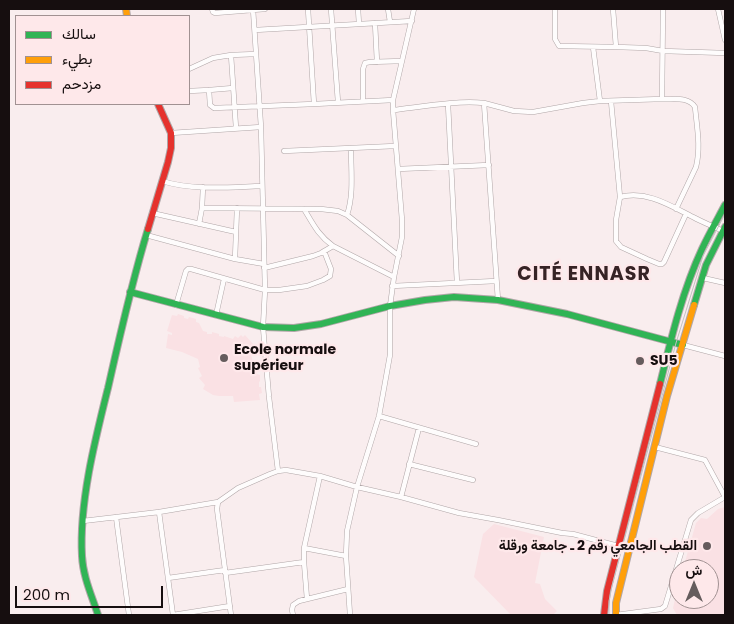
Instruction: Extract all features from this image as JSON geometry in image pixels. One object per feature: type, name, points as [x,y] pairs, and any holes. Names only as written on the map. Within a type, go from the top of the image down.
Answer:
[{"type":"street","points":[[212,9],[215,13],[265,9]]},
{"type":"street","points":[[253,9],[261,127],[265,290],[263,327],[278,471]]},
{"type":"street","points":[[308,9],[314,104]]},
{"type":"street","points":[[331,9],[338,102]]},
{"type":"street","points":[[358,9],[359,24]]},
{"type":"street","points":[[388,9],[390,22]]},
{"type":"street","points":[[350,615],[346,556],[347,531],[357,487],[379,416],[390,356],[390,306],[402,228],[393,100],[414,9]]},
{"type":"street","points":[[555,9],[555,39],[557,45],[616,46],[663,51],[725,54]]},
{"type":"street","points":[[612,9],[616,46]]},
{"type":"street","points":[[662,100],[663,9]]},
{"type":"street","points":[[718,9],[725,40]]},
{"type":"street","points":[[255,30],[412,21]]},
{"type":"street","points":[[375,23],[377,62]]},
{"type":"street","points":[[593,47],[600,101]]},
{"type":"street","points":[[190,69],[213,58],[256,54]]},
{"type":"street","points":[[231,55],[236,128]]},
{"type":"street","points":[[363,101],[364,63],[402,61]]},
{"type":"street","points":[[190,91],[233,88]]},
{"type":"street","points":[[209,90],[210,105],[214,108],[393,100]]},
{"type":"street","points":[[611,100],[620,197],[616,220],[616,241],[621,247],[662,264],[686,214]]},
{"type":"street","points":[[393,110],[472,102],[484,103],[514,111],[533,112],[583,102],[687,100],[692,102],[696,115],[699,147],[698,160],[676,209]]},
{"type":"street","points":[[484,103],[498,300]]},
{"type":"street","points":[[448,104],[457,283]]},
{"type":"street","points":[[98,615],[87,583],[82,558],[86,494],[95,441],[130,292],[171,148],[170,133],[158,105]]},
{"type":"street","points":[[170,133],[261,127]]},
{"type":"street","points":[[284,151],[396,146]]},
{"type":"street","points":[[347,215],[352,192],[351,149]]},
{"type":"street","points":[[398,169],[489,164]]},
{"type":"street","points":[[162,181],[203,187],[262,186]]},
{"type":"street","points":[[199,224],[203,187]]},
{"type":"street","points":[[620,197],[629,195],[644,196],[659,200],[713,227],[725,230],[709,259],[667,396],[616,603],[616,615],[661,609],[665,606],[689,523],[698,513],[725,497],[705,460],[655,447]]},
{"type":"street","points":[[604,615],[606,596],[618,546],[671,342],[690,279],[702,249],[725,206]]},
{"type":"street","points":[[202,208],[338,211],[347,215],[399,256]]},
{"type":"street","points":[[235,259],[237,208]]},
{"type":"street","points":[[304,209],[317,232],[333,246],[394,276]]},
{"type":"street","points":[[152,213],[236,232]]},
{"type":"street","points":[[146,235],[264,266],[313,256],[333,246]]},
{"type":"street","points":[[176,305],[188,269],[265,290],[292,289],[307,286],[330,276],[331,271],[324,251]]},
{"type":"street","points":[[216,315],[224,278]]},
{"type":"street","points":[[703,278],[725,283]]},
{"type":"street","points":[[392,286],[496,281]]},
{"type":"street","points":[[130,292],[263,327],[294,328],[321,324],[390,306],[440,298],[498,300],[567,314],[725,356]]},
{"type":"street","points":[[379,416],[476,444]]},
{"type":"street","points":[[401,497],[419,428]]},
{"type":"street","points":[[409,464],[472,480]]},
{"type":"street","points":[[83,521],[159,512],[218,502],[238,488],[278,471],[286,470],[320,476],[459,513],[562,534],[572,534],[618,546]]},
{"type":"street","points":[[308,599],[304,548],[320,476]]},
{"type":"street","points":[[218,502],[217,510],[231,615]]},
{"type":"street","points":[[159,512],[172,615],[230,606]]},
{"type":"street","points":[[116,517],[129,615]]},
{"type":"street","points":[[304,548],[346,556]]},
{"type":"street","points":[[168,578],[304,562]]},
{"type":"street","points":[[293,615],[293,605],[299,601],[348,589]]},
{"type":"shaded area","name":"Ecole normale supérieur","points":[[178,314],[184,316],[184,318],[196,319],[196,322],[199,323],[207,334],[212,334],[212,332],[219,334],[219,336],[233,339],[235,336],[238,338],[241,335],[243,337],[245,335],[256,351],[251,355],[253,362],[258,365],[259,369],[257,374],[260,375],[259,387],[261,387],[262,393],[259,394],[260,400],[234,402],[233,396],[213,395],[203,389],[205,385],[199,378],[202,376],[198,368],[200,367],[198,359],[166,348],[168,334],[172,335],[172,333],[167,331],[172,315],[177,316]]},
{"type":"shaded area","name":"القطب الجامعي رقم 2 ـ جامعة ورقلة","points":[[725,507],[725,615],[677,615],[674,609],[719,609],[719,559],[686,559],[696,523],[701,518],[707,519],[718,509]]},
{"type":"shaded area","points":[[494,524],[544,537],[535,583],[540,584],[545,599],[557,611],[553,615],[511,615],[474,577],[483,534]]},
{"type":"tram line","points":[[609,615],[612,586],[676,343],[703,256],[725,214]]},
{"type":"traffic: fast","points":[[660,384],[668,350],[695,265],[725,205]]},
{"type":"traffic: fast","points":[[694,305],[706,265],[725,227]]},
{"type":"traffic: fast","points":[[98,615],[86,579],[82,556],[85,493],[93,450],[122,328],[148,229]]},
{"type":"traffic: fast","points":[[130,292],[263,327],[294,328],[321,324],[390,306],[425,300],[454,297],[498,300],[567,314],[683,345]]},
{"type":"traffic: slow","points":[[126,9],[127,15]]},
{"type":"traffic: slow","points":[[616,615],[616,603],[667,396],[694,305]]},
{"type":"traffic: jam","points":[[148,229],[171,148],[171,133],[158,105]]},
{"type":"traffic: jam","points":[[604,615],[607,591],[660,384]]},
{"type":"place","name":"Ecole normale supérieur","points":[[224,358]]},
{"type":"place","name":"SU5","points":[[640,361]]},
{"type":"place","name":"القطب الجامعي رقم 2 ـ جامعة ورقلة","points":[[707,546]]},
{"type":"district","name":"CITÉ ENNASR","points":[[584,275]]}]
